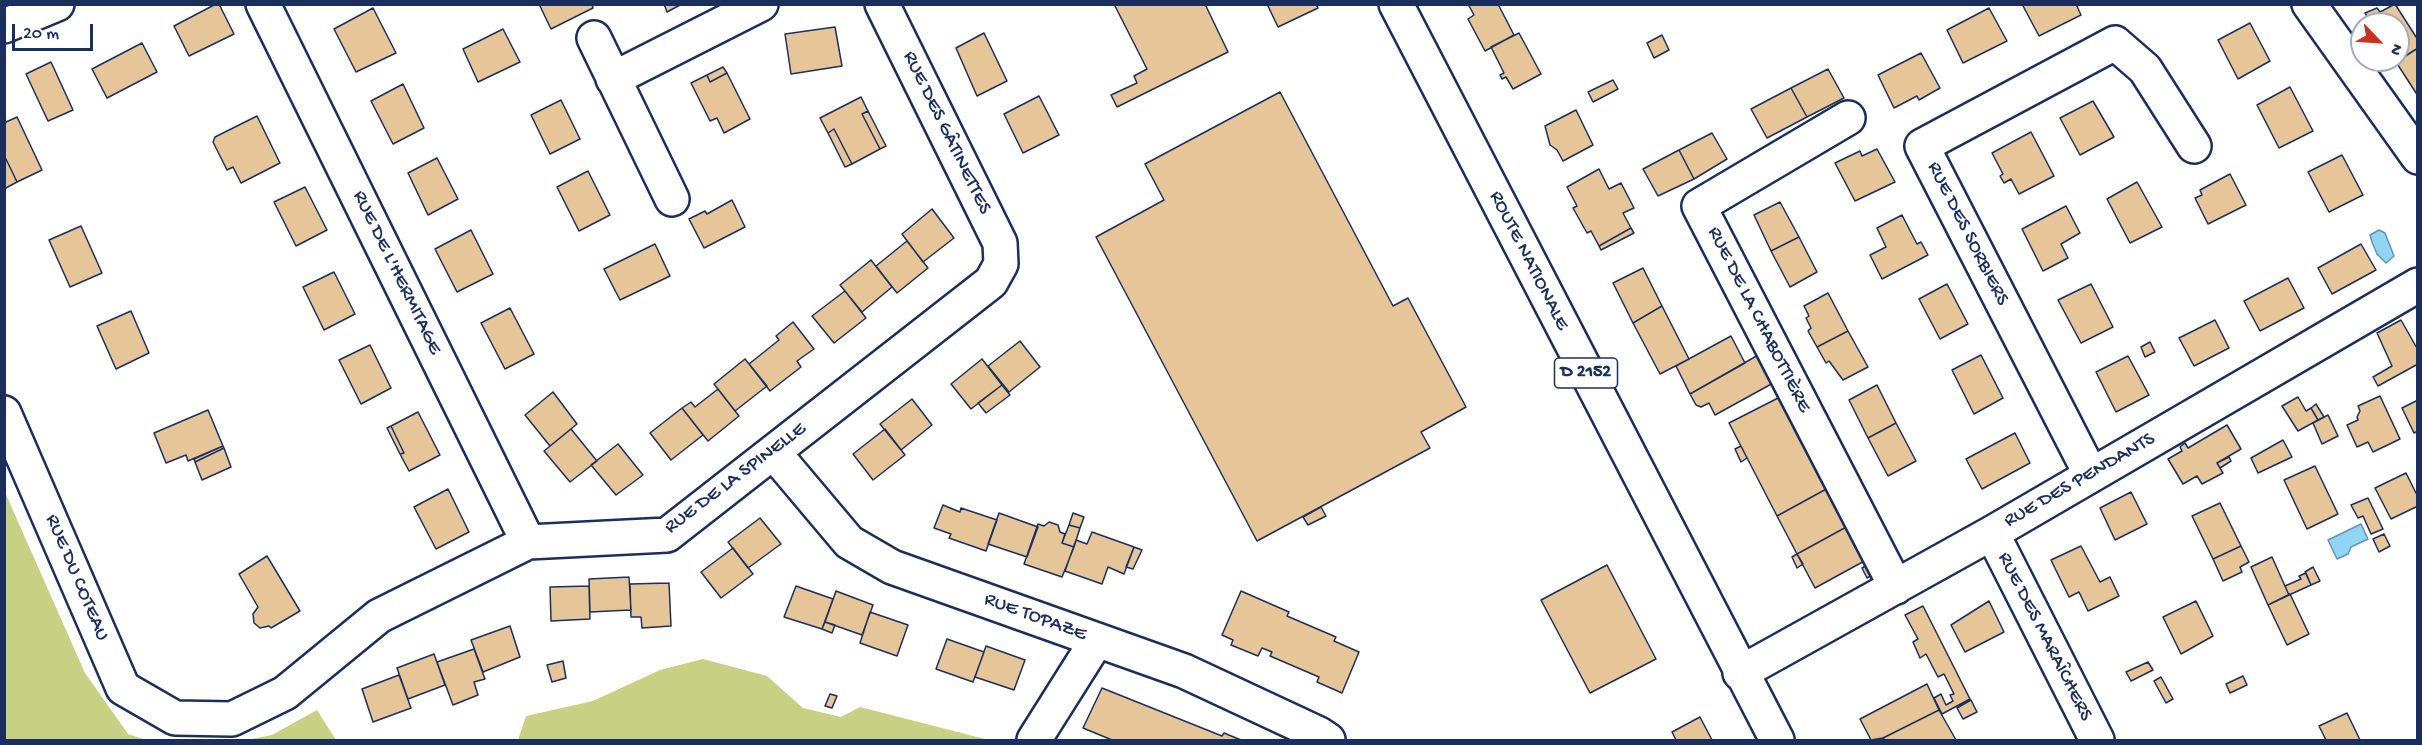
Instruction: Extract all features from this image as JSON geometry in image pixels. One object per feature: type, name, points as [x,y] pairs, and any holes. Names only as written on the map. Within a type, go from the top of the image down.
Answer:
[{"type":"street","points":[[4,26],[57,4]]},
{"type":"street","name":"RUE DE L'HERMITAGE","points":[[263,4],[528,542]]},
{"type":"street","points":[[613,79],[761,4]]},
{"type":"street","name":"RUE DES GÂTINETTES","points":[[882,4],[1000,243],[1001,264]]},
{"type":"street","name":"ROUTE NATIONALE","points":[[1396,4],[1777,741]]},
{"type":"street","points":[[2309,4],[2418,157]]},
{"type":"street","points":[[594,38],[672,200]]},
{"type":"street","name":"RUE DES SORBIERS","points":[[2091,475],[1922,146],[2115,43],[2145,69],[2194,146]]},
{"type":"street","name":"RUE DE LA CHABOTTIÈRE","points":[[1848,118],[1699,206],[1896,587]]},
{"type":"street","name":"RUE DE LA SPINELLE","points":[[175,718],[232,719],[285,693],[379,616],[528,542],[667,535],[991,282],[1001,264]]},
{"type":"street","name":"RUE DES PENDANTS","points":[[1740,673],[1992,533],[2418,285]]},
{"type":"street","name":"RUE DU COTEAU","points":[[4,413],[123,688],[175,718]]},
{"type":"street","name":"RUE TOPAZE","points":[[774,453],[849,542],[891,567],[1184,671],[1319,734],[1328,741]]},
{"type":"street","name":"RUE DES MARAÎCHERS","points":[[1992,533],[2097,741]]},
{"type":"street","points":[[1034,741],[1096,640]]},
{"type":"green space","points":[[4,490],[85,673],[128,734],[146,740],[5,740]]},
{"type":"green space","points":[[703,659],[767,676],[803,708],[841,717],[860,707],[985,739],[518,740],[526,716],[593,701],[660,670]]},
{"type":"green space","points":[[317,710],[336,740],[247,740],[272,735]]},
{"type":"water","points":[[2379,230],[2385,233],[2394,256],[2386,263],[2377,254],[2370,235]]},
{"type":"water","points":[[2361,524],[2368,539],[2351,547],[2348,554],[2337,559],[2328,540]]},
{"type":"building","points":[[219,4],[234,34],[189,56],[174,26]]},
{"type":"building","points":[[539,4],[592,4],[593,8],[551,29]]},
{"type":"building","points":[[664,4],[682,4],[667,12]]},
{"type":"building","points":[[1114,4],[1205,4],[1228,52],[1117,107],[1111,95],[1137,83],[1134,76],[1147,69]]},
{"type":"building","points":[[1267,4],[1316,4],[1318,8],[1278,27]]},
{"type":"building","points":[[1468,4],[1498,4],[1514,35],[1485,51],[1468,19],[1474,15]]},
{"type":"building","points":[[2022,4],[2076,4],[2081,15],[2039,36]]},
{"type":"building","points":[[2395,4],[2400,12],[2380,12]]},
{"type":"building","points":[[373,8],[396,53],[356,72],[334,29]]},
{"type":"building","points":[[1989,8],[2007,41],[1963,63],[1947,30]]},
{"type":"building","points":[[2377,8],[2380,12],[2367,12]]},
{"type":"building","points":[[2250,23],[2270,61],[2238,79],[2218,40]]},
{"type":"building","points":[[835,27],[842,66],[791,74],[785,34]]},
{"type":"building","points":[[2410,27],[2418,40],[2418,48],[2410,53]]},
{"type":"building","points":[[503,29],[520,62],[478,82],[463,49]]},
{"type":"building","points":[[984,33],[1007,81],[977,96],[956,48]]},
{"type":"building","points":[[1519,33],[1541,74],[1513,89],[1506,77],[1502,79],[1500,75],[1504,73],[1491,47]]},
{"type":"building","points":[[1662,35],[1669,50],[1654,58],[1647,43]]},
{"type":"building","points":[[142,43],[157,72],[107,98],[92,69]]},
{"type":"building","points":[[2418,48],[2418,96],[2402,72],[2410,72],[2410,53]]},
{"type":"building","points":[[1921,53],[1940,88],[1919,100],[1917,96],[1894,108],[1878,75]]},
{"type":"building","points":[[51,62],[73,110],[48,121],[26,74]]},
{"type":"building","points":[[723,67],[727,73],[710,82],[707,75]]},
{"type":"building","points":[[1828,69],[1844,98],[1807,117],[1791,88]]},
{"type":"building","points":[[727,73],[750,119],[724,133],[717,118],[710,121],[691,83],[707,75],[710,82]]},
{"type":"building","points":[[1613,80],[1618,89],[1593,102],[1588,92]]},
{"type":"building","points":[[403,84],[424,128],[393,144],[371,101]]},
{"type":"building","points":[[2290,87],[2313,131],[2279,148],[2257,105]]},
{"type":"building","points":[[1791,88],[1807,117],[1767,138],[1751,109]]},
{"type":"building","points":[[1280,92],[1393,306],[1408,298],[1466,407],[1421,432],[1430,448],[1257,541],[1096,237],[1164,200],[1145,164]]},
{"type":"building","points":[[1039,96],[1059,135],[1023,153],[1004,114]]},
{"type":"building","points":[[861,97],[868,111],[862,114],[880,149],[852,164],[834,129],[828,133],[820,118]]},
{"type":"building","points":[[561,100],[580,139],[550,154],[531,115]]},
{"type":"building","points":[[2093,101],[2114,137],[2080,155],[2060,118]]},
{"type":"building","points":[[1576,110],[1593,145],[1563,161],[1557,150],[1550,145],[1545,126]]},
{"type":"building","points":[[868,111],[886,146],[880,149],[862,114]]},
{"type":"building","points":[[257,116],[280,163],[241,183],[233,167],[227,170],[213,142],[215,137]]},
{"type":"building","points":[[17,117],[42,170],[17,182],[4,155],[4,123]]},
{"type":"building","points":[[834,129],[852,164],[845,167],[828,133]]},
{"type":"building","points":[[2031,132],[2054,176],[2019,194],[2011,179],[2004,183],[2000,176],[2003,174],[1992,153]]},
{"type":"building","points":[[1712,133],[1727,159],[1694,179],[1679,150]]},
{"type":"building","points":[[1877,149],[1895,182],[1855,201],[1835,163],[1860,151],[1862,156]]},
{"type":"building","points":[[1679,150],[1694,179],[1658,196],[1643,169]]},
{"type":"building","points":[[4,155],[17,182],[4,189]]},
{"type":"building","points":[[2342,155],[2363,195],[2329,212],[2308,172]]},
{"type":"building","points":[[437,158],[458,199],[428,215],[408,173]]},
{"type":"building","points":[[1599,169],[1609,189],[1621,183],[1634,208],[1623,213],[1631,228],[1599,246],[1591,231],[1587,233],[1573,208],[1577,206],[1567,187]]},
{"type":"building","points":[[588,171],[610,215],[579,231],[557,187]]},
{"type":"building","points":[[2230,174],[2246,205],[2208,224],[2195,198],[2202,195],[2200,190]]},
{"type":"building","points":[[2137,182],[2162,227],[2130,243],[2107,199]]},
{"type":"building","points":[[305,187],[327,230],[296,246],[274,202]]},
{"type":"building","points":[[732,200],[745,227],[704,248],[689,219],[705,211],[707,214]]},
{"type":"building","points":[[1780,202],[1799,237],[1771,251],[1754,215]]},
{"type":"building","points":[[2066,206],[2080,233],[2061,244],[2068,258],[2043,271],[2022,229]]},
{"type":"building","points":[[932,209],[954,238],[923,262],[902,234]]},
{"type":"building","points":[[1902,215],[1917,244],[1921,242],[1928,255],[1882,279],[1870,255],[1886,247],[1877,228]]},
{"type":"building","points":[[81,226],[102,273],[70,287],[49,240]]},
{"type":"building","points":[[1631,228],[1634,233],[1601,250],[1599,246]]},
{"type":"building","points":[[471,230],[493,274],[457,292],[435,249]]},
{"type":"building","points":[[1799,237],[1817,272],[1790,287],[1771,251]]},
{"type":"building","points":[[907,241],[928,268],[897,293],[876,266]]},
{"type":"building","points":[[655,244],[670,276],[620,300],[604,269]]},
{"type":"building","points":[[2361,244],[2376,270],[2332,294],[2318,268]]},
{"type":"building","points":[[871,260],[892,287],[862,312],[840,285]]},
{"type":"building","points":[[1643,268],[1662,306],[1633,323],[1613,283]]},
{"type":"building","points":[[334,272],[355,314],[324,330],[303,287]]},
{"type":"building","points":[[2288,278],[2304,308],[2260,331],[2244,301]]},
{"type":"building","points":[[1947,284],[1968,324],[1940,339],[1919,299]]},
{"type":"building","points":[[2091,284],[2113,327],[2081,343],[2058,300]]},
{"type":"building","points":[[845,291],[866,318],[834,343],[812,316]]},
{"type":"building","points":[[1828,293],[1848,331],[1817,347],[1808,331],[1811,328],[1804,306]]},
{"type":"building","points":[[1662,306],[1689,359],[1660,374],[1633,323]]},
{"type":"building","points":[[510,308],[534,354],[505,369],[481,323]]},
{"type":"building","points":[[131,311],[149,353],[116,369],[97,326]]},
{"type":"building","points":[[2215,320],[2229,348],[2194,366],[2179,338]]},
{"type":"building","points":[[2401,320],[2418,350],[2418,364],[2378,386],[2373,377],[2392,366],[2377,333]]},
{"type":"building","points":[[793,322],[814,349],[797,361],[801,367],[770,391],[749,364],[779,340],[776,336]]},
{"type":"building","points":[[1848,331],[1868,367],[1843,380],[1829,361],[1826,363],[1817,347]]},
{"type":"building","points":[[1731,336],[1745,363],[1690,394],[1676,366]]},
{"type":"building","points":[[1020,341],[1040,367],[1009,392],[988,366]]},
{"type":"building","points":[[2150,342],[2155,352],[2145,357],[2141,347]]},
{"type":"building","points":[[370,345],[391,388],[361,404],[339,360]]},
{"type":"building","points":[[1760,354],[1775,382],[1715,415],[1709,403],[1701,407],[1696,405],[1690,394]]},
{"type":"building","points":[[1981,355],[2003,398],[1974,414],[1952,370]]},
{"type":"building","points":[[2128,356],[2149,395],[2116,412],[2096,372]]},
{"type":"building","points":[[745,359],[767,386],[735,411],[714,384]]},
{"type":"building","points":[[982,359],[1002,385],[971,409],[951,384]]},
{"type":"building","points":[[1002,385],[1010,395],[986,413],[978,403]]},
{"type":"building","points":[[1877,385],[1896,423],[1868,438],[1849,400]]},
{"type":"building","points":[[718,389],[739,416],[708,441],[682,408],[691,402],[695,407]]},
{"type":"building","points":[[553,392],[577,424],[550,446],[525,415]]},
{"type":"building","points":[[1782,396],[1830,487],[1777,516],[1729,423]]},
{"type":"building","points":[[2380,396],[2400,439],[2373,452],[2368,442],[2357,447],[2347,425],[2358,420],[2360,411],[2358,406]]},
{"type":"building","points":[[2298,397],[2306,411],[2311,408],[2318,420],[2298,431],[2282,406]]},
{"type":"building","points":[[912,399],[932,425],[901,450],[880,424]]},
{"type":"building","points":[[2418,400],[2418,431],[2414,433],[2402,408]]},
{"type":"building","points":[[2316,404],[2324,417],[2318,420],[2311,408]]},
{"type":"building","points":[[682,408],[703,435],[671,460],[650,433]]},
{"type":"building","points":[[208,410],[223,446],[188,461],[186,455],[166,463],[154,433]]},
{"type":"building","points":[[418,412],[440,455],[409,471],[400,454],[404,453],[391,426]]},
{"type":"building","points":[[2328,415],[2338,436],[2322,444],[2313,423]]},
{"type":"building","points":[[1896,423],[1916,461],[1888,476],[1868,438]]},
{"type":"building","points":[[2227,425],[2241,449],[2217,463],[2223,473],[2202,484],[2197,476],[2183,484],[2168,459],[2182,451],[2180,447],[2185,443],[2188,448]]},
{"type":"building","points":[[391,426],[404,453],[400,454],[387,428]]},
{"type":"building","points":[[571,429],[597,461],[570,482],[544,451]]},
{"type":"building","points":[[885,429],[905,455],[873,480],[853,454]]},
{"type":"building","points":[[2015,433],[2030,463],[1982,489],[1966,459]]},
{"type":"building","points":[[2283,440],[2292,457],[2258,473],[2251,458]]},
{"type":"building","points":[[618,444],[643,475],[616,495],[591,465]]},
{"type":"building","points":[[223,446],[224,448],[195,462],[194,459]]},
{"type":"building","points":[[1741,446],[1747,458],[1741,462],[1735,449]]},
{"type":"building","points":[[224,448],[231,467],[202,480],[195,462]]},
{"type":"building","points":[[2229,457],[2231,461],[2220,468],[2217,463]]},
{"type":"building","points":[[2315,466],[2338,514],[2307,529],[2284,480]]},
{"type":"building","points":[[2406,473],[2418,497],[2418,506],[2391,519],[2375,488]]},
{"type":"building","points":[[1830,487],[1850,525],[1797,554],[1777,516]]},
{"type":"building","points":[[448,489],[469,532],[436,549],[414,507]]},
{"type":"building","points":[[2131,492],[2147,524],[2115,540],[2100,508]]},
{"type":"building","points":[[2368,498],[2383,529],[2371,534],[2363,516],[2358,518],[2351,505]]},
{"type":"building","points":[[2220,503],[2241,546],[2213,559],[2192,516]]},
{"type":"building","points":[[943,505],[960,512],[961,508],[997,520],[986,551],[949,538],[951,534],[934,528]]},
{"type":"building","points":[[1321,507],[1326,516],[1308,525],[1303,517]]},
{"type":"building","points":[[999,513],[1038,527],[1027,557],[988,544]]},
{"type":"building","points":[[1073,513],[1084,517],[1080,528],[1069,525]]},
{"type":"building","points":[[760,518],[781,544],[748,568],[728,542]]},
{"type":"building","points":[[1049,522],[1058,525],[1060,532],[1065,534],[1062,543],[1074,547],[1062,577],[1024,564],[1038,524],[1044,526]]},
{"type":"building","points":[[1069,525],[1080,528],[1074,547],[1062,543]]},
{"type":"building","points":[[1850,525],[1868,559],[1815,588],[1797,554]]},
{"type":"building","points":[[1092,532],[1134,547],[1124,574],[1108,567],[1102,584],[1065,571],[1076,540],[1087,544]]},
{"type":"building","points":[[2384,534],[2390,546],[2379,552],[2373,539]]},
{"type":"building","points":[[2081,546],[2100,582],[2110,577],[2119,596],[2088,611],[2079,592],[2069,597],[2051,560]]},
{"type":"building","points":[[2241,546],[2249,562],[2240,567],[2242,572],[2223,581],[2213,559]]},
{"type":"building","points":[[1134,547],[1142,550],[1133,569],[1126,567]]},
{"type":"building","points":[[733,548],[753,574],[721,598],[701,572]]},
{"type":"building","points":[[1797,554],[1803,564],[1797,568],[1792,557]]},
{"type":"building","points":[[267,556],[300,611],[271,628],[269,626],[260,628],[254,623],[253,614],[258,607],[239,574]]},
{"type":"building","points":[[2272,557],[2289,595],[2268,605],[2251,567]]},
{"type":"building","points":[[1869,564],[1874,574],[1867,578],[1862,568]]},
{"type":"building","points":[[1607,565],[1656,659],[1590,693],[1541,600]]},
{"type":"building","points":[[2313,567],[2320,581],[2311,585],[2305,572]]},
{"type":"building","points":[[2306,573],[2311,585],[2289,595],[2285,586],[2301,579],[2299,576]]},
{"type":"building","points":[[629,577],[631,610],[590,612],[589,579]]},
{"type":"building","points":[[669,583],[671,626],[642,628],[641,617],[631,617],[630,584]]},
{"type":"building","points":[[589,586],[590,619],[551,621],[550,587]]},
{"type":"building","points":[[796,586],[833,599],[822,629],[784,617]]},
{"type":"building","points":[[836,591],[873,605],[862,635],[825,622]]},
{"type":"building","points":[[1241,591],[1289,612],[1287,616],[1336,637],[1334,641],[1359,652],[1342,693],[1317,682],[1319,677],[1270,656],[1272,652],[1262,648],[1258,656],[1231,645],[1233,640],[1222,635]]},
{"type":"building","points":[[2290,594],[2309,634],[2287,645],[2268,605]]},
{"type":"building","points":[[1989,601],[2004,632],[1965,652],[1951,625]]},
{"type":"building","points":[[2196,601],[2213,636],[2181,654],[2163,617]]},
{"type":"building","points":[[1923,606],[1970,699],[1942,714],[1934,698],[1941,694],[1946,705],[1953,701],[1950,695],[1954,694],[1944,674],[1938,677],[1926,654],[1920,658],[1913,642],[1918,639],[1905,615]]},
{"type":"building","points":[[870,612],[908,625],[897,656],[860,643]]},
{"type":"building","points":[[825,622],[835,625],[832,633],[822,629]]},
{"type":"building","points":[[510,626],[520,657],[483,672],[471,640]]},
{"type":"building","points":[[947,639],[984,652],[973,682],[936,669]]},
{"type":"building","points":[[986,646],[1025,660],[1014,690],[975,677]]},
{"type":"building","points":[[474,649],[485,679],[474,682],[478,695],[453,705],[437,662]]},
{"type":"building","points":[[434,654],[445,685],[408,699],[397,668]]},
{"type":"building","points":[[563,661],[566,678],[552,682],[547,665]]},
{"type":"building","points":[[2148,662],[2153,670],[2131,681],[2126,672]]},
{"type":"building","points":[[399,675],[411,708],[373,722],[362,689]]},
{"type":"building","points":[[2243,676],[2247,685],[2230,693],[2226,684]]},
{"type":"building","points":[[2161,677],[2173,699],[2166,703],[2154,681]]},
{"type":"building","points":[[1927,684],[1939,710],[1883,738],[1871,740],[1860,719]]},
{"type":"building","points":[[1102,688],[1222,736],[1224,733],[1241,740],[1112,740],[1083,728]]},
{"type":"building","points":[[830,694],[837,696],[832,708],[825,706]]},
{"type":"building","points":[[1971,700],[1977,712],[1963,719],[1957,708]]},
{"type":"building","points":[[1939,710],[1956,740],[1885,740],[1883,738]]},
{"type":"building","points":[[2347,713],[2360,740],[2326,740],[2319,726]]},
{"type":"building","points":[[1700,717],[1712,740],[1676,740],[1672,732]]}]
